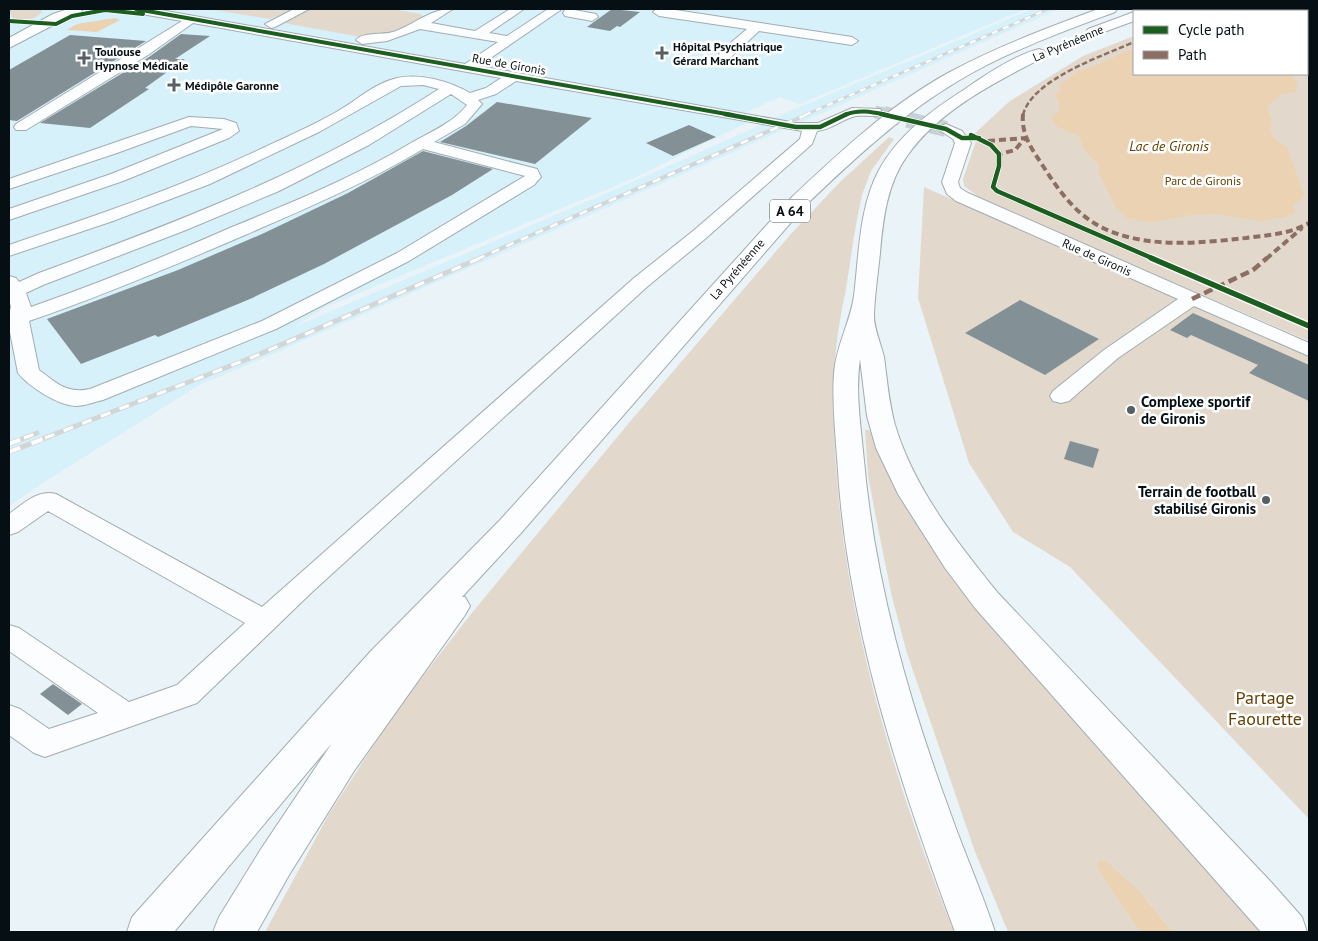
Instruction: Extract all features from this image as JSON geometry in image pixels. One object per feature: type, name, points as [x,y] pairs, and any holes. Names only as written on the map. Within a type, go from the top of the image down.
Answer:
[{"type":"main road","points":[[9,34],[40,17],[48,9],[75,11],[91,9]]},
{"type":"main road","name":"La Pyrénéenne","points":[[511,526],[756,246],[845,157],[898,113],[953,77],[1031,39],[1110,9]]},
{"type":"main road","points":[[9,44],[58,17],[75,11]]},
{"type":"main road","name":"La Pyrénéenne","points":[[1076,38],[1133,16]]},
{"type":"main road","name":"La Pyrénéenne","points":[[862,316],[880,191],[889,170],[904,147],[958,101],[981,85],[1050,49]]},
{"type":"main road","points":[[862,316],[848,356],[848,416],[856,522],[869,596],[885,666],[909,753],[975,932]]},
{"type":"main road","points":[[862,316],[872,359],[875,390],[883,426],[896,461],[916,501],[952,558],[1006,622],[1257,896],[1287,932]]},
{"type":"main road","points":[[147,932],[382,661],[511,526]]},
{"type":"main road","points":[[234,932],[275,862],[341,760],[410,668],[511,526]]},
{"type":"street","name":"Rue de Gironis","points":[[136,9],[811,128],[827,125],[852,112],[875,112]]},
{"type":"street","points":[[198,9],[359,40],[392,38],[447,9]]},
{"type":"street","points":[[272,24],[303,9]]},
{"type":"street","points":[[476,35],[518,9]]},
{"type":"street","points":[[663,9],[659,12],[852,41]]},
{"type":"street","points":[[468,68],[555,10],[592,17]]},
{"type":"street","points":[[493,51],[510,54],[569,13]]},
{"type":"street","points":[[21,127],[131,58],[144,52],[187,23]]},
{"type":"street","points":[[418,25],[509,40]]},
{"type":"street","points":[[726,54],[756,27]]},
{"type":"street","points":[[469,98],[491,91],[514,76]]},
{"type":"street","points":[[9,251],[184,189],[334,119],[400,82],[419,81],[448,89],[469,98],[475,104],[470,111],[422,144],[302,205],[184,255],[14,320]]},
{"type":"street","points":[[422,144],[531,172],[533,177],[528,182],[403,257],[269,326],[95,395],[75,399],[55,392],[29,373],[14,320],[21,307],[11,289],[162,234],[275,186],[370,138],[448,89]]},
{"type":"street","points":[[9,184],[111,150],[183,123],[199,121],[224,123],[231,126],[231,131],[224,135],[147,168],[95,188],[9,215]]},
{"type":"street","points":[[9,718],[45,744],[187,694],[264,621],[641,282],[699,235],[807,141],[811,128]]},
{"type":"street","name":"Rue de Gironis","points":[[946,129],[962,138],[963,143],[950,182],[953,190],[962,197],[1309,350]]},
{"type":"street","points":[[9,526],[47,500],[264,621]]},
{"type":"street","points":[[9,636],[126,716]]},
{"type":"lane","points":[[1061,396],[1111,354],[1192,299]]},
{"type":"shaded area","points":[[9,9],[147,9],[290,39],[750,121],[632,179],[326,307],[292,328],[646,176],[771,119],[1032,9],[1059,9],[201,384],[9,506]]},
{"type":"shaded area","name":"Hôpital Psychiatrique Gérard Marchant","points":[[156,9],[1026,9],[800,104],[780,97],[742,114]]},
{"type":"green space","points":[[9,9],[41,9],[42,11],[33,18],[13,20]]},
{"type":"green space","points":[[208,9],[296,9],[270,19]]},
{"type":"green space","points":[[308,9],[392,9],[421,14],[422,20],[398,33],[361,37],[284,23],[285,20]]},
{"type":"green space","name":"Parc de Gironis","points":[[1309,9],[1309,341],[983,200],[964,186],[963,179],[976,141],[974,134],[1010,101],[1083,56],[1133,36],[1133,75],[1308,75],[1308,10],[1200,10]]},
{"type":"green space","points":[[889,137],[894,139],[871,171],[862,195],[838,334],[834,423],[838,497],[848,572],[881,720],[903,792],[954,932],[265,932],[329,814],[398,708],[471,614],[628,424],[790,235],[839,183]]},
{"type":"green space","name":"Complexe sportif de Gironis","points":[[924,187],[1309,356],[1309,819],[1070,567],[1013,532],[969,463],[918,298]]},
{"type":"green space","points":[[865,430],[870,430],[889,474],[911,515],[964,594],[1267,932],[1172,932],[1143,895],[1124,907],[1140,932],[1008,932],[974,849],[907,653],[892,597],[876,518],[868,475]]},
{"type":"water","points":[[1309,9],[1309,59],[1308,10],[1267,10]]},
{"type":"water","points":[[115,18],[120,20],[97,32],[67,30],[77,24]]},
{"type":"water","name":"Lac de Gironis","points":[[1133,48],[1133,75],[1292,75],[1297,85],[1296,92],[1282,94],[1267,106],[1272,122],[1270,129],[1275,140],[1287,147],[1304,195],[1293,206],[1296,212],[1284,217],[1261,221],[1217,214],[1190,215],[1155,222],[1127,218],[1116,207],[1099,174],[1099,165],[1085,149],[1080,137],[1056,126],[1051,117],[1058,113],[1060,105],[1055,94],[1061,91],[1060,84],[1070,78],[1075,72],[1097,65]]},
{"type":"water","points":[[1099,861],[1106,861],[1143,895],[1172,932],[1140,932],[1097,867]]},
{"type":"building","points":[[612,9],[640,12],[620,27],[617,26],[610,31],[587,27]]},
{"type":"building","points":[[181,34],[210,36],[175,59],[185,59],[145,88],[149,89],[90,128],[40,123],[149,57]]},
{"type":"building","points":[[70,35],[146,41],[17,121],[9,120],[9,70]]},
{"type":"building","points":[[497,102],[592,118],[535,164],[440,142],[466,126]]},
{"type":"building","points":[[689,125],[716,137],[673,156],[646,143]]},
{"type":"building","points":[[423,151],[493,169],[452,195],[324,264],[250,299],[158,337],[155,335],[81,364],[47,319],[178,270],[262,234],[348,193]]},
{"type":"building","points":[[1020,300],[1099,339],[1045,375],[965,333]]},
{"type":"building","points":[[1193,313],[1309,365],[1309,401],[1249,373],[1258,365],[1191,335],[1187,338],[1170,330]]},
{"type":"building","points":[[1070,441],[1099,449],[1093,468],[1064,459]]},
{"type":"building","points":[[53,684],[82,704],[68,715],[40,694]]},
{"type":"tunnel","points":[[875,112],[890,115]]},
{"type":"tunnel","points":[[884,114],[946,129]]},
{"type":"railway","points":[[805,115],[1048,9]]},
{"type":"railway","points":[[477,259],[808,114]]},
{"type":"railway","points":[[45,438],[253,357],[480,258]]},
{"type":"railway","points":[[24,438],[37,433]]},
{"type":"railway","points":[[9,444],[27,437]]},
{"type":"railway","points":[[9,452],[48,437]]},
{"type":"marked path","points":[[1133,42],[1056,79],[1031,100],[1024,112],[1025,138],[1067,200],[1085,217],[1103,228],[1144,240],[1166,242],[1212,241],[1290,231],[1309,223]]},
{"type":"marked path","points":[[988,141],[1025,138],[1015,150],[1000,154]]},
{"type":"marked path","points":[[1192,299],[1253,270],[1302,228]]},
{"type":"cycle path","points":[[136,9],[796,127],[820,127],[852,112],[867,111],[946,129],[962,138],[979,138]]},
{"type":"cycle path","points":[[9,21],[56,24],[72,16],[105,10],[143,14]]},
{"type":"cycle path","points":[[971,135],[991,145],[999,154],[999,166],[993,187],[997,191],[1309,326]]},
{"type":"place","name":"Hôpital Psychiatrique Gérard Marchant","points":[[662,53]]},
{"type":"place","name":"Toulouse Hypnose Médicale","points":[[84,58]]},
{"type":"place","name":"Médipôle Garonne","points":[[174,85]]},
{"type":"place","name":"Complexe sportif de Gironis","points":[[1131,410]]},
{"type":"place","name":"Terrain de football stabilisé Gironis","points":[[1266,500]]},
{"type":"park label","name":"Partage Faourette","points":[[1265,708]]}]
